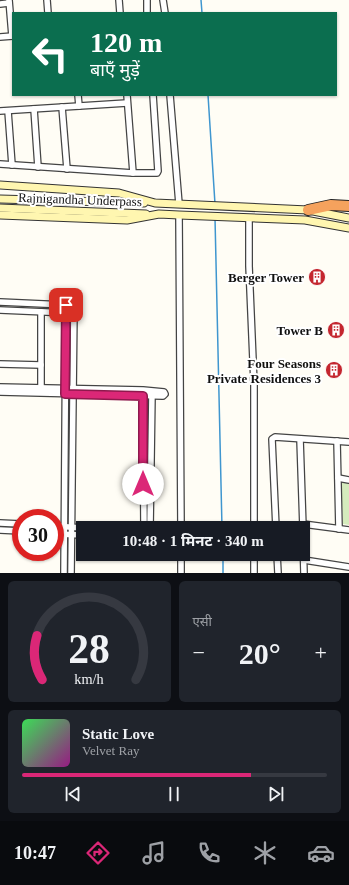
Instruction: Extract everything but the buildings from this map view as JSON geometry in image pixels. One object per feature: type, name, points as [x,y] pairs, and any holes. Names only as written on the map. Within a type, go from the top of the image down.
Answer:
[{"type":"highway","points":[[308,210],[331,206],[349,206]]},
{"type":"main road","points":[[0,185],[119,193],[155,203],[308,210],[349,218]]},
{"type":"main road","name":"Rajnigandha Underpass","points":[[0,199],[155,203]]},
{"type":"main road","name":"Rajnigandha Underpass","points":[[0,208],[159,214]]},
{"type":"main road","points":[[0,215],[127,220],[159,214],[305,220],[349,228]]},
{"type":"street","points":[[47,0],[48,12]]},
{"type":"street","points":[[119,0],[120,12]]},
{"type":"street","points":[[146,0],[147,12]]},
{"type":"street","points":[[164,0],[165,12]]},
{"type":"street","points":[[0,4],[9,2],[12,36],[0,37]]},
{"type":"street","points":[[78,96],[79,106]]},
{"type":"street","points":[[127,96],[133,173]]},
{"type":"street","points":[[0,164],[156,174],[158,171],[153,96]]},
{"type":"street","points":[[170,96],[182,204]]},
{"type":"street","points":[[0,111],[127,103]]},
{"type":"street","points":[[62,107],[68,169]]},
{"type":"street","points":[[34,109],[38,167]]},
{"type":"street","points":[[8,111],[12,165]]},
{"type":"street","points":[[181,521],[182,215]]},
{"type":"street","points":[[247,218],[254,384],[254,521]]},
{"type":"street","points":[[0,302],[66,305],[73,307],[71,573]]},
{"type":"street","points":[[66,305],[64,527],[76,527]]},
{"type":"street","points":[[0,310],[73,313]]},
{"type":"street","points":[[41,312],[41,388]]},
{"type":"street","points":[[0,364],[41,365]]},
{"type":"street","points":[[0,387],[41,388],[65,391]]},
{"type":"street","points":[[0,392],[73,391],[152,393],[150,521]]},
{"type":"street","points":[[143,393],[144,521]]},
{"type":"street","points":[[276,521],[272,441],[275,437],[349,442]]},
{"type":"street","points":[[300,439],[303,521]]},
{"type":"street","points":[[337,441],[339,529]]},
{"type":"street","points":[[338,478],[349,480]]},
{"type":"street","points":[[0,523],[12,524]]},
{"type":"street","points":[[310,527],[349,530]]},
{"type":"street","points":[[0,530],[12,531]]},
{"type":"street","points":[[64,534],[76,535]]},
{"type":"street","points":[[64,561],[64,573]]},
{"type":"street","points":[[181,561],[181,573]]},
{"type":"street","points":[[254,561],[254,573]]},
{"type":"street","points":[[277,561],[278,573]]},
{"type":"street","points":[[304,561],[304,573]]},
{"type":"street","points":[[310,561],[349,567]]},
{"type":"green space","points":[[341,482],[349,483],[349,525],[343,524]]},
{"type":"waterway","points":[[201,0],[202,12]]},
{"type":"waterway","points":[[208,96],[215,204]]},
{"type":"waterway","points":[[215,218],[222,521]]},
{"type":"waterway","points":[[223,561],[223,573]]},
{"type":"place","name":"Berger Tower","points":[[317,277]]},
{"type":"place","name":"Tower B","points":[[336,330]]},
{"type":"place","name":"Four Seasons Private Residences 3","points":[[334,370]]},
{"type":"route","points":[[66,305],[65,394],[143,396],[143,484]]}]
